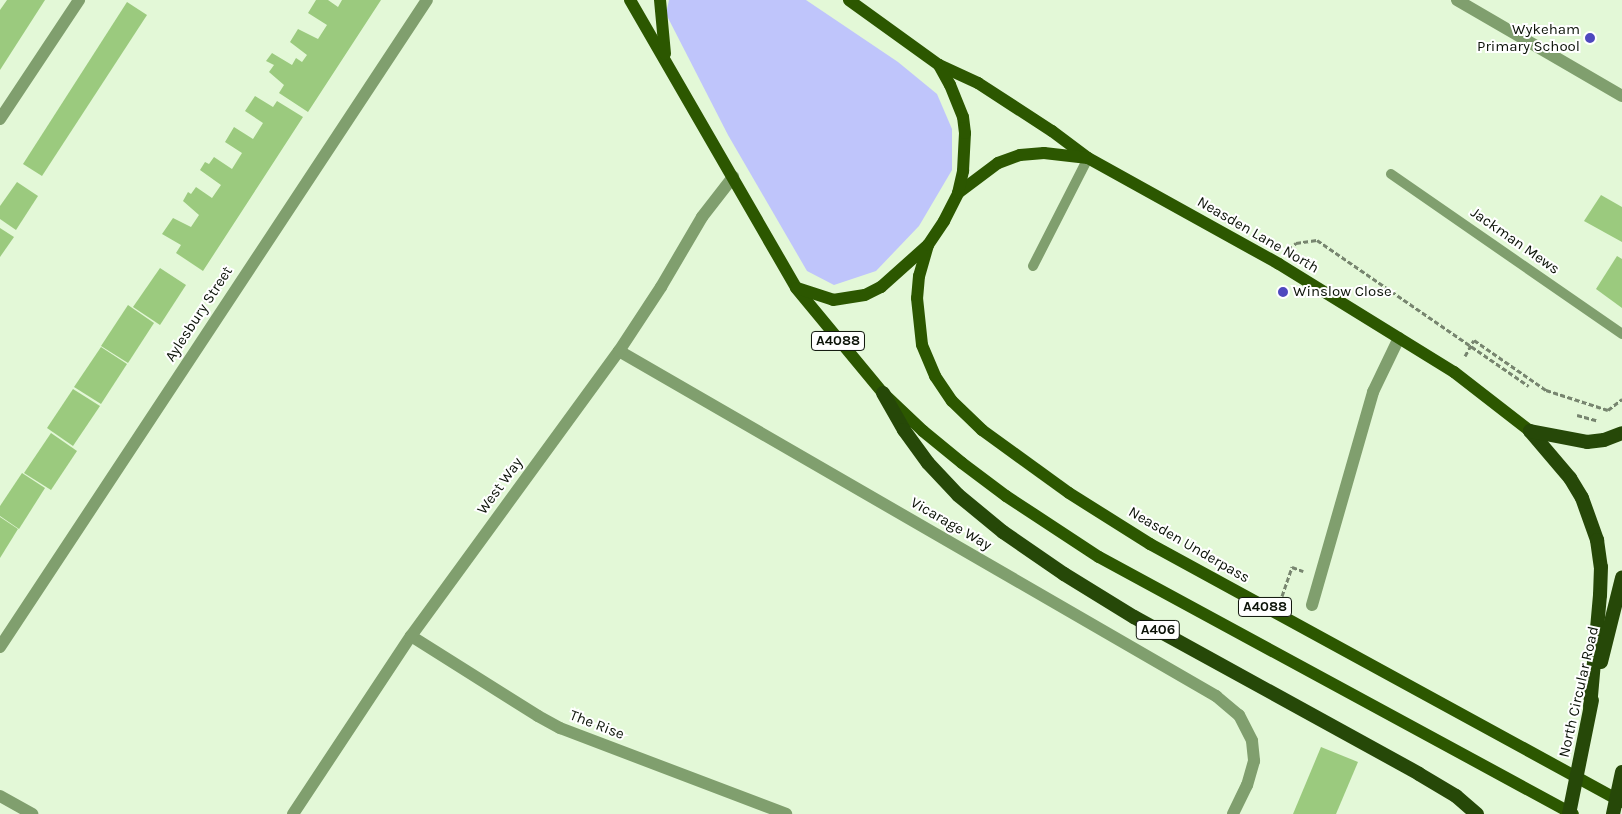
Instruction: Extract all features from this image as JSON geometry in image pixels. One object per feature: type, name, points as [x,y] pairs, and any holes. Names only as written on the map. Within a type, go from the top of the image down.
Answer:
[{"type":"highway","name":"A406","points":[[884,393],[904,430],[928,463],[958,494],[1003,532],[1064,574],[1134,617],[1419,774],[1456,796],[1477,814]]},
{"type":"highway","points":[[1530,431],[1587,442],[1604,440],[1622,433]]},
{"type":"highway","points":[[1530,431],[1570,478],[1582,498],[1597,540],[1601,567],[1600,595],[1590,707]]},
{"type":"highway","name":"North Circular Road","points":[[1569,814],[1590,707],[1622,578]]},
{"type":"highway","points":[[1613,814],[1622,774]]},
{"type":"main road","points":[[630,0],[796,288],[833,300],[865,295],[896,276],[928,245],[944,221],[958,193],[964,162],[965,134],[957,101],[939,65]]},
{"type":"main road","points":[[660,0],[666,61]]},
{"type":"main road","name":"Neasden Lane North","points":[[849,0],[939,65],[978,83],[1052,131],[1088,158],[1279,264],[1454,372],[1530,431]]},
{"type":"main road","name":"Neasden Lane North","points":[[958,193],[998,163],[1020,155],[1044,153],[1088,158]]},
{"type":"main road","name":"Neasden Underpass","points":[[928,245],[919,276],[918,298],[922,345],[935,376],[952,401],[982,430],[1069,493],[1150,544],[1622,802]]},
{"type":"main road","name":"A4088","points":[[796,288],[884,393],[962,464],[1006,496],[1100,557],[1573,814]]},
{"type":"street","points":[[0,119],[79,0]]},
{"type":"street","name":"Aylesbury Street","points":[[0,647],[427,0]]},
{"type":"street","points":[[1456,0],[1622,96]]},
{"type":"street","name":"West Way","points":[[293,814],[411,636],[619,351],[661,287],[702,217],[733,177]]},
{"type":"street","points":[[1312,605],[1373,392],[1399,338]]},
{"type":"street","name":"Vicarage Way","points":[[619,351],[1216,696],[1239,715],[1252,741],[1254,761],[1247,785],[1233,814]]},
{"type":"street","name":"The Rise","points":[[411,636],[560,728],[786,814]]},
{"type":"street","points":[[0,796],[32,814]]},
{"type":"lane","points":[[1033,266],[1088,158]]},
{"type":"lane","name":"Jackman Mews","points":[[1391,174],[1622,334]]},
{"type":"path","points":[[1292,246],[1296,243],[1317,240],[1529,386]]},
{"type":"path","points":[[1454,372],[1474,340],[1546,390],[1608,410]]},
{"type":"path","points":[[1606,416],[1608,410],[1622,399]]},
{"type":"path","points":[[1577,415],[1603,422]]},
{"type":"path","points":[[1282,595],[1292,566],[1296,568]]},
{"type":"shaded area","points":[[669,0],[806,0],[898,62],[937,94],[952,129],[952,170],[919,226],[876,271],[834,285],[807,271],[728,135],[666,14]]},
{"type":"building","points":[[7,0],[45,0],[0,70],[0,10]]},
{"type":"building","points":[[316,0],[328,0],[338,7],[342,0],[381,0],[308,112],[279,93],[284,85],[269,72],[274,65],[266,61],[272,53],[292,65],[296,58],[302,62],[307,55],[290,42],[298,29],[318,39],[327,25],[308,13]]},
{"type":"building","points":[[127,2],[147,15],[42,176],[23,164]]},
{"type":"building","points":[[255,96],[273,107],[277,101],[303,117],[203,271],[176,253],[181,245],[162,234],[173,218],[191,227],[199,215],[183,201],[188,192],[191,194],[196,187],[212,198],[221,185],[200,170],[205,162],[209,164],[214,157],[232,169],[242,153],[225,142],[234,127],[253,139],[263,123],[245,111]]},
{"type":"building","points":[[17,182],[38,196],[16,230],[0,219],[0,206]]},
{"type":"building","points":[[1601,195],[1622,207],[1622,242],[1584,221]]},
{"type":"building","points":[[0,228],[14,237],[0,257]]},
{"type":"building","points":[[1617,256],[1622,259],[1622,308],[1596,289]]},
{"type":"building","points":[[160,268],[186,285],[160,325],[133,307]]},
{"type":"building","points":[[128,305],[154,323],[128,363],[101,346]]},
{"type":"building","points":[[101,347],[127,364],[101,404],[74,387]]},
{"type":"building","points":[[73,389],[100,406],[73,446],[47,428]]},
{"type":"building","points":[[51,433],[77,451],[51,490],[24,473]]},
{"type":"building","points":[[22,473],[45,488],[19,529],[0,516],[0,506]]},
{"type":"building","points":[[0,517],[18,529],[0,558]]},
{"type":"building","points":[[1321,747],[1358,762],[1336,814],[1293,814]]},
{"type":"place","name":"Wykeham Primary School","points":[[1590,38]]},
{"type":"place","name":"Winslow Close","points":[[1283,292]]}]
